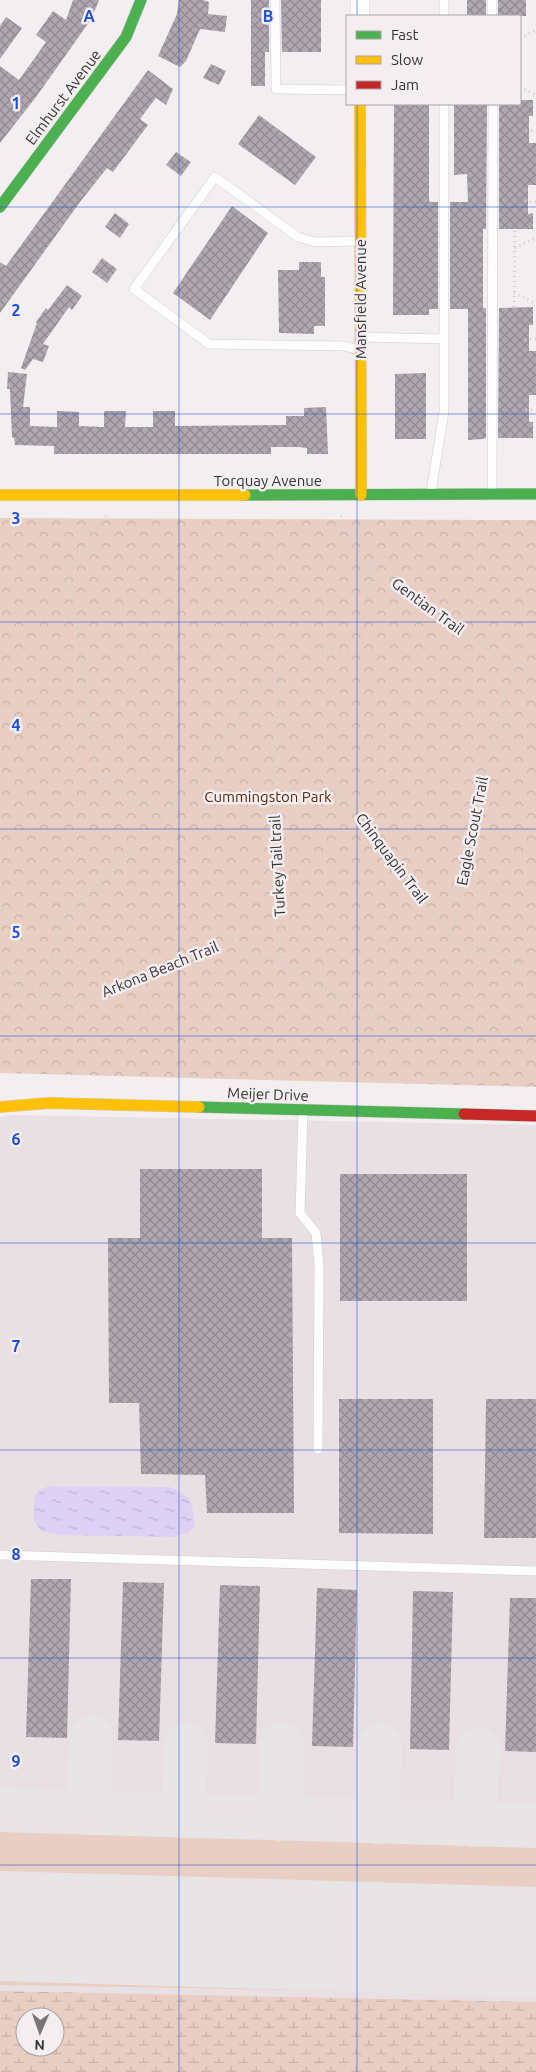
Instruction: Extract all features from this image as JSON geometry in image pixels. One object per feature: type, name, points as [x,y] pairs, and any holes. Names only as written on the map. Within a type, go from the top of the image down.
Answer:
[{"type":"street","name":"Elmhurst Avenue","points":[[0,207],[126,37],[141,0]]},
{"type":"street","points":[[360,0],[360,15]]},
{"type":"street","name":"Mansfield Avenue","points":[[360,105],[361,495]]},
{"type":"street","name":"Torquay Avenue","points":[[0,495],[536,494]]},
{"type":"street","name":"Meijer Drive","points":[[0,1106],[49,1104],[536,1116]]},
{"type":"lane","points":[[275,0],[276,88],[346,90]]},
{"type":"lane","points":[[444,0],[444,15]]},
{"type":"lane","points":[[492,0],[492,15]]},
{"type":"lane","points":[[431,495],[444,412],[444,105]]},
{"type":"lane","points":[[492,105],[492,495]]},
{"type":"lane","points":[[360,241],[315,242],[298,237],[215,176],[134,289],[209,344],[344,346],[360,350]]},
{"type":"lane","points":[[360,337],[444,339]]},
{"type":"lane","points":[[303,1110],[300,1214],[316,1233],[319,1265],[318,1449]]},
{"type":"lane","points":[[0,1555],[536,1571]]},
{"type":"path","points":[[521,38],[536,30]]},
{"type":"path","points":[[521,88],[536,95]]},
{"type":"path","points":[[526,131],[536,130]]},
{"type":"path","points":[[525,202],[536,202]]},
{"type":"path","points":[[514,307],[515,229]]},
{"type":"path","points":[[515,248],[536,238]]},
{"type":"path","points":[[514,293],[536,304]]},
{"type":"path","points":[[525,340],[536,339]]},
{"type":"path","points":[[526,410],[536,410]]},
{"type":"path","points":[[106,516],[82,548],[76,552],[77,567],[73,574],[64,580],[73,603],[98,778],[165,815]]},
{"type":"path","name":"Gentian Trail","points":[[341,516],[356,551],[370,563],[516,668],[536,677]]},
{"type":"path","points":[[0,963],[9,982],[50,996],[56,929],[165,815],[224,745],[253,690],[363,633],[370,563]]},
{"type":"path","name":"Eagle Scout Trail","points":[[452,938],[478,791],[516,668]]},
{"type":"path","name":"Turkey Tail trail","points":[[279,677],[273,793],[282,966]]},
{"type":"path","name":"Chinquapin Trail","points":[[165,815],[297,788],[331,790],[362,814],[452,938]]},
{"type":"path","points":[[0,916],[3,905]]},
{"type":"path","points":[[452,938],[520,962],[536,960]]},
{"type":"path","name":"Arkona Beach Trail","points":[[50,996],[72,1006],[234,940],[406,1031],[536,1032]]},
{"type":"shaded area","points":[[13,1115],[536,1125],[536,2072],[0,2072],[0,1117]]},
{"type":"green space","name":"Cummingston Park","points":[[0,518],[536,520],[536,1087],[0,1073]]},
{"type":"green space","points":[[0,1820],[536,1836],[536,1920],[0,1904]]},
{"type":"green space","points":[[0,1954],[536,1969],[536,1994],[0,1985]]},
{"type":"green space","points":[[0,1991],[536,2002],[536,2072],[0,2072]]},
{"type":"water","points":[[48,1486],[170,1487],[183,1494],[190,1501],[195,1525],[188,1533],[174,1537],[62,1535],[41,1531],[33,1519],[35,1494]]},
{"type":"building","points":[[73,0],[99,0],[92,18],[36,97],[0,143],[0,66],[19,80],[46,42],[36,35],[53,11],[66,20]]},
{"type":"building","points":[[179,0],[203,0],[209,2],[208,14],[227,16],[225,32],[200,29],[186,61],[180,67],[158,56],[177,14]]},
{"type":"building","points":[[251,0],[269,0],[269,52],[265,52],[265,86],[251,86]]},
{"type":"building","points":[[281,0],[321,0],[321,52],[282,52]]},
{"type":"building","points":[[467,0],[486,0],[486,15],[467,15]]},
{"type":"building","points":[[498,0],[526,0],[526,16],[498,15]]},
{"type":"building","points":[[6,17],[22,28],[0,59],[0,26]]},
{"type":"building","points":[[211,64],[226,71],[219,85],[203,78]]},
{"type":"building","points":[[148,70],[173,89],[166,105],[155,99],[140,119],[148,125],[113,172],[107,168],[80,202],[0,313],[0,262],[6,266]]},
{"type":"building","points":[[521,100],[533,100],[533,116],[529,116],[529,143],[536,143],[536,185],[528,185],[528,214],[533,213],[533,229],[499,229],[499,105],[521,105]]},
{"type":"building","points":[[394,105],[429,105],[429,200],[430,202],[438,202],[438,309],[429,309],[429,315],[393,315]]},
{"type":"building","points":[[454,105],[487,105],[486,229],[483,229],[483,308],[486,308],[486,438],[483,439],[468,440],[468,309],[450,309],[450,202],[468,202],[467,174],[454,175]]},
{"type":"building","points":[[259,115],[316,157],[295,185],[238,144]]},
{"type":"building","points":[[176,152],[191,162],[181,176],[166,165]]},
{"type":"building","points":[[232,206],[268,233],[210,320],[173,293]]},
{"type":"building","points":[[115,213],[129,224],[120,238],[105,227]]},
{"type":"building","points":[[102,258],[117,269],[107,283],[92,272]]},
{"type":"building","points":[[299,262],[321,262],[321,277],[325,277],[325,326],[314,326],[314,334],[279,333],[278,270],[299,270]]},
{"type":"building","points":[[67,285],[82,296],[72,310],[69,307],[43,344],[49,346],[43,362],[33,359],[25,370],[21,368],[36,322]]},
{"type":"building","points":[[533,307],[533,325],[529,325],[529,351],[536,351],[536,395],[529,395],[529,422],[533,422],[533,438],[498,438],[499,308]]},
{"type":"building","points":[[8,372],[27,374],[23,407],[30,407],[30,426],[57,427],[57,411],[79,412],[79,426],[104,427],[104,411],[126,411],[125,427],[153,427],[153,411],[175,411],[175,426],[286,425],[286,416],[304,416],[304,408],[326,407],[328,454],[307,454],[307,448],[271,447],[271,454],[54,454],[54,446],[15,445],[14,438],[12,437],[10,389],[7,389]]},
{"type":"building","points":[[426,373],[426,439],[395,439],[395,374]]},
{"type":"building","points":[[140,1169],[262,1169],[262,1238],[292,1238],[294,1513],[207,1513],[205,1475],[141,1474],[139,1403],[109,1403],[108,1238],[140,1238]]},
{"type":"building","points":[[340,1174],[467,1174],[467,1301],[340,1301]]},
{"type":"building","points":[[339,1399],[433,1399],[433,1534],[339,1533]]},
{"type":"building","points":[[486,1399],[536,1399],[536,1538],[484,1538]]},
{"type":"building","points":[[31,1579],[71,1579],[67,1738],[26,1737]]},
{"type":"building","points":[[123,1582],[164,1583],[159,1741],[118,1740]]},
{"type":"building","points":[[220,1585],[260,1586],[256,1744],[215,1743]]},
{"type":"building","points":[[317,1588],[357,1590],[353,1747],[312,1746]]},
{"type":"building","points":[[413,1591],[453,1592],[449,1750],[410,1749]]},
{"type":"building","points":[[510,1598],[536,1598],[536,1752],[505,1751]]},
{"type":"taxiway","points":[[89,1813],[91,1738]]},
{"type":"taxiway","points":[[183,1816],[186,1745]]},
{"type":"taxiway","points":[[280,1819],[282,1745]]},
{"type":"taxiway","points":[[377,1822],[380,1746]]},
{"type":"taxiway","points":[[474,1825],[478,1750]]},
{"type":"taxiway","points":[[0,1810],[536,1826]]},
{"type":"runway","points":[[0,1926],[536,1942]]},
{"type":"traffic: fast","points":[[0,207],[126,37],[141,0]]},
{"type":"traffic: fast","points":[[245,495],[536,494]]},
{"type":"traffic: fast","points":[[199,1107],[464,1114]]},
{"type":"traffic: slow","points":[[360,105],[361,495]]},
{"type":"traffic: slow","points":[[0,495],[245,495]]},
{"type":"traffic: slow","points":[[0,1107],[49,1103],[199,1107]]},
{"type":"traffic: jam","points":[[464,1114],[536,1116]]}]
